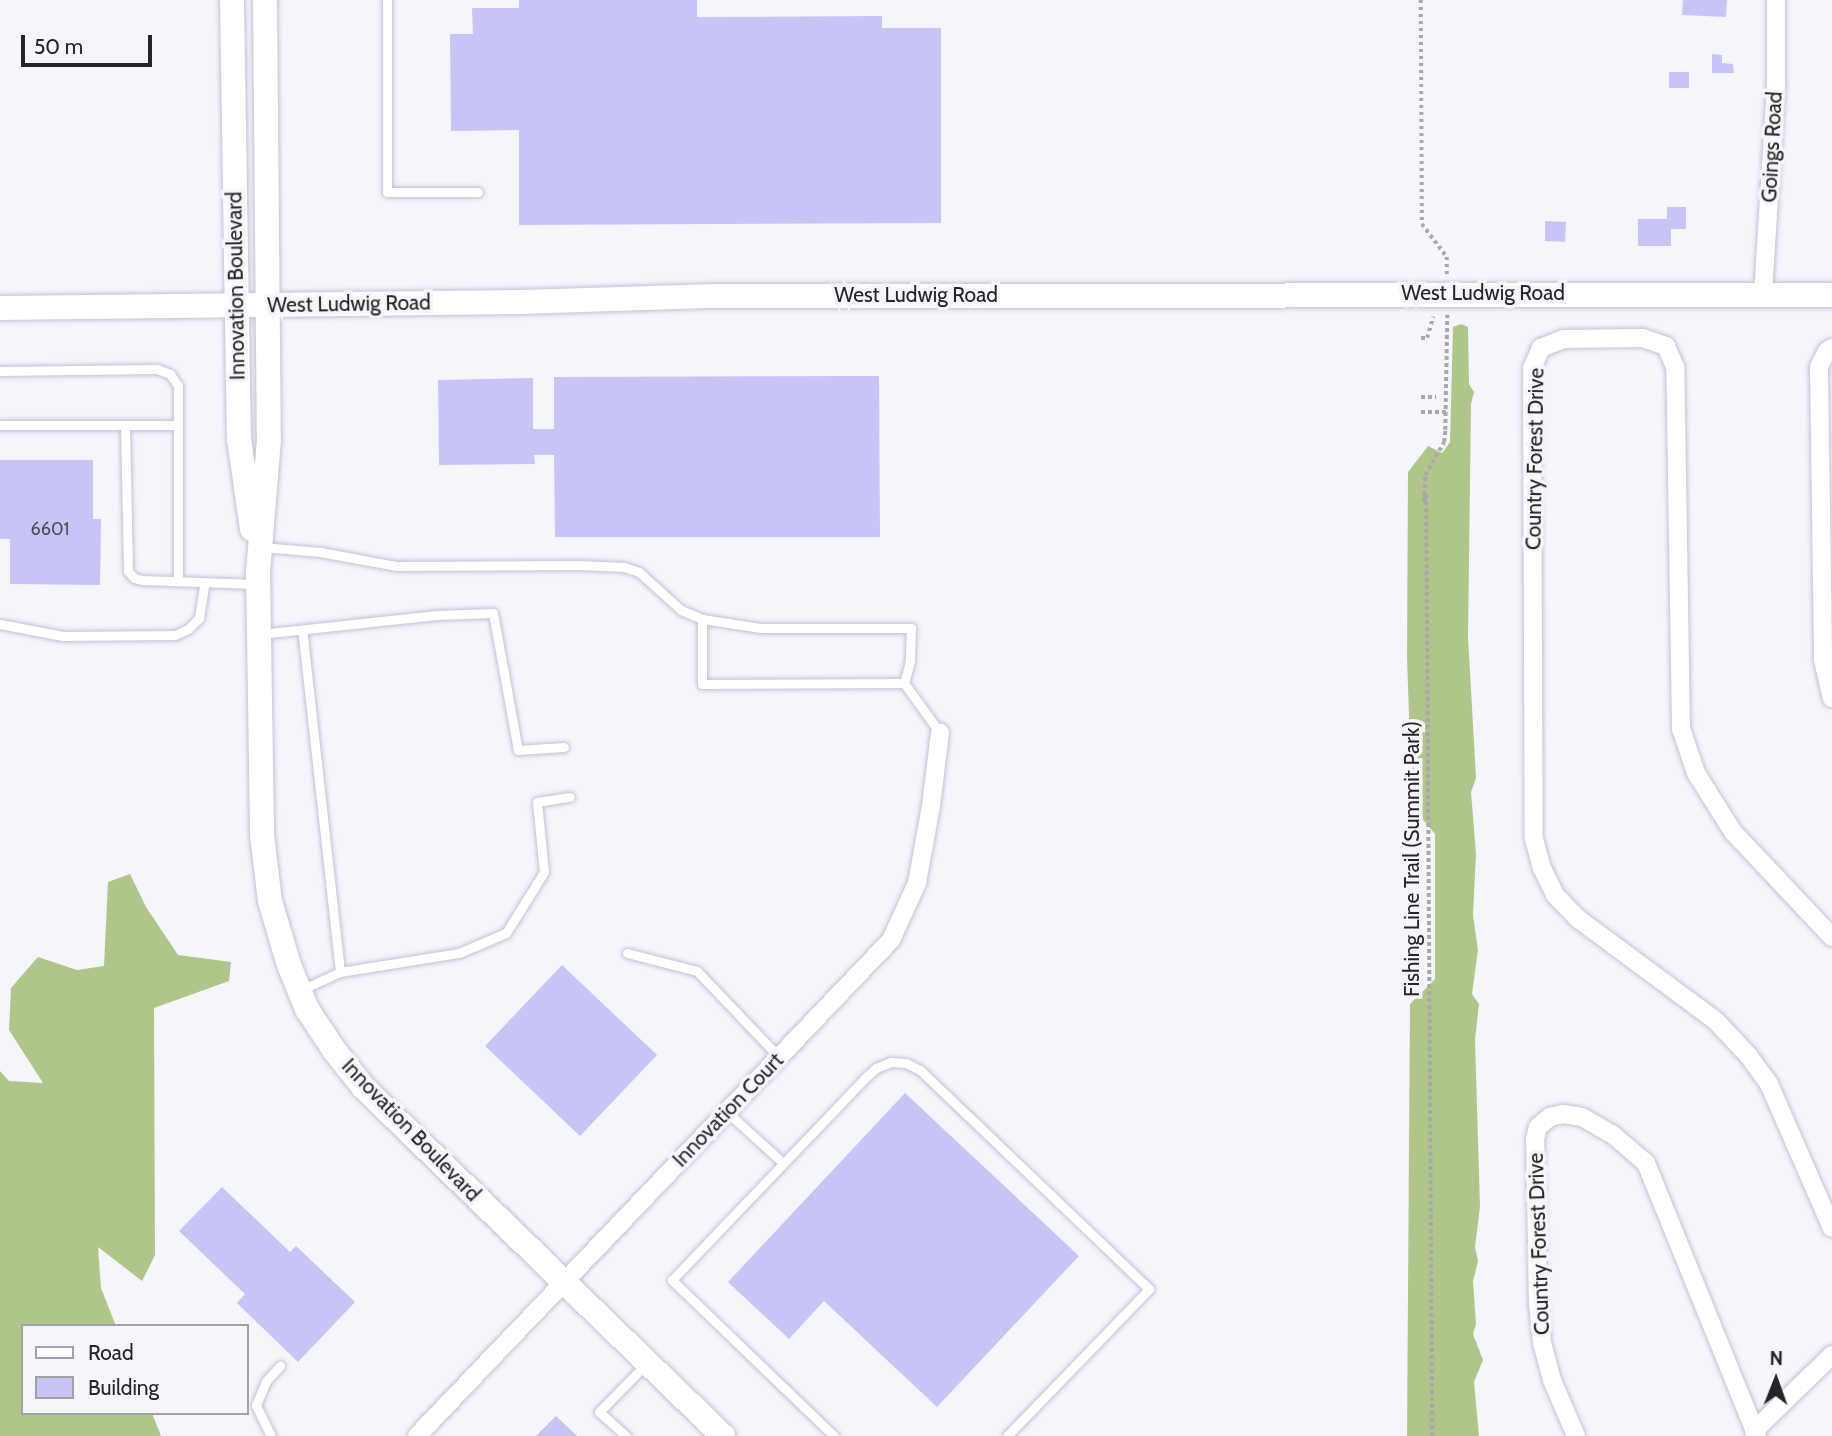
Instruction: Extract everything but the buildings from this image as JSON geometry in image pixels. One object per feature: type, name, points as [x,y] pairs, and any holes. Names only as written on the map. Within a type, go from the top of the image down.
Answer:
[{"type":"street","name":"Innovation Boulevard","points":[[232,0],[239,439],[258,578]]},
{"type":"street","name":"Innovation Boulevard","points":[[265,0],[270,439],[258,578],[262,835],[270,901],[307,1009],[364,1088],[723,1436]]},
{"type":"street","name":"Goings Road","points":[[1763,294],[1776,85],[1776,0]]},
{"type":"street","name":"West Ludwig Road","points":[[0,308],[730,295],[1832,295]]},
{"type":"street","name":"Country Forest Drive","points":[[1832,937],[1733,832],[1696,773],[1681,729],[1675,367],[1666,346],[1643,338],[1564,339],[1541,348],[1532,368],[1532,382],[1534,839],[1542,868],[1555,895],[1577,918],[1716,1021],[1748,1055],[1769,1084],[1832,1228]]},
{"type":"street","points":[[1832,348],[1827,351],[1819,367],[1823,660],[1832,698]]},
{"type":"street","name":"Innovation Court","points":[[416,1436],[891,940],[917,883],[931,806],[940,733]]},
{"type":"street","name":"Country Forest Drive","points":[[1576,1436],[1552,1380],[1542,1342],[1538,1304],[1535,1139],[1538,1127],[1550,1117],[1563,1114],[1581,1116],[1602,1128],[1646,1163],[1756,1434],[1832,1355]]},
{"type":"lane","points":[[387,0],[387,192],[478,192]]},
{"type":"lane","points":[[0,371],[157,369],[170,374],[178,386],[178,580]]},
{"type":"lane","points":[[0,425],[178,425]]},
{"type":"lane","points":[[125,425],[128,571],[134,578],[205,582],[258,578]]},
{"type":"lane","points":[[260,546],[320,552],[396,566],[579,565],[624,568],[639,572],[681,610],[702,619],[761,628],[911,628],[910,661],[904,683]]},
{"type":"lane","points":[[0,624],[62,636],[175,635],[188,629],[199,618],[205,582]]},
{"type":"lane","points":[[259,634],[437,615],[493,613],[518,750],[564,747]]},
{"type":"lane","points":[[702,619],[702,684],[904,683]]},
{"type":"lane","points":[[302,630],[340,972]]},
{"type":"lane","points":[[904,683],[940,733]]},
{"type":"lane","points":[[299,990],[340,972],[459,953],[506,933],[544,872],[537,802],[570,797]]},
{"type":"lane","points":[[626,953],[697,971],[779,1057]]},
{"type":"lane","points":[[834,1436],[672,1280],[876,1068],[891,1062],[906,1063],[920,1070],[1149,1289],[1007,1436]]},
{"type":"lane","points":[[726,1112],[783,1163]]},
{"type":"lane","points":[[626,1436],[599,1412],[648,1362]]},
{"type":"lane","points":[[271,1436],[256,1405],[266,1381],[280,1366]]},
{"type":"path","points":[[1421,0],[1422,225],[1447,257],[1447,283]]},
{"type":"path","name":"Fishing Line Trail (Summit Park)","points":[[1432,1436],[1426,495],[1424,502],[1425,475],[1444,442],[1447,310]]},
{"type":"path","points":[[1421,338],[1427,338],[1431,317],[1447,317]]},
{"type":"path","points":[[1421,397],[1436,397]]},
{"type":"path","points":[[1421,412],[1446,412]]},
{"type":"green space","points":[[1461,324],[1468,327],[1469,384],[1474,392],[1471,404],[1468,637],[1476,778],[1471,792],[1476,854],[1473,915],[1478,950],[1472,994],[1479,1004],[1475,1040],[1480,1207],[1475,1247],[1478,1261],[1473,1281],[1476,1324],[1473,1334],[1483,1360],[1474,1382],[1479,1436],[1407,1436],[1410,1004],[1435,979],[1435,834],[1412,807],[1407,656],[1408,472],[1428,446],[1442,453],[1450,442],[1453,327]]},
{"type":"green space","points":[[130,874],[146,907],[178,955],[231,962],[229,981],[154,1008],[155,1255],[142,1281],[98,1247],[101,1288],[115,1324],[21,1324],[21,1415],[153,1415],[161,1436],[0,1436],[0,1071],[9,1081],[43,1083],[9,1030],[11,988],[38,957],[77,970],[104,966],[108,882]]}]
